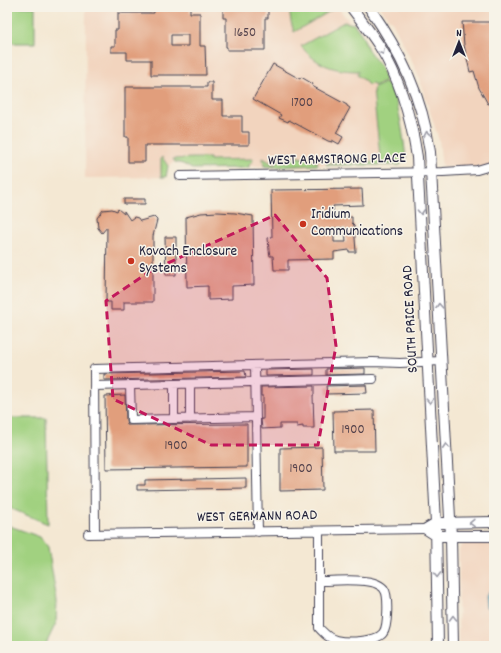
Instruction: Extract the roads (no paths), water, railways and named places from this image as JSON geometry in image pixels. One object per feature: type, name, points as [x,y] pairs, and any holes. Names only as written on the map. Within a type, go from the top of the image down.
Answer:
[{"type":"main road","name":"SOUTH PRICE ROAD","points":[[369,7],[406,68],[423,113],[429,141],[451,523],[453,646]]},
{"type":"main road","name":"SOUTH PRICE ROAD","points":[[351,8],[381,48],[403,94],[413,130],[418,173],[437,536],[438,646]]},
{"type":"main road","points":[[351,8],[360,8],[380,35],[396,50]]},
{"type":"main road","points":[[436,523],[494,522]]},
{"type":"main road","name":"WEST GERMANN ROAD","points":[[426,529],[436,523]]},
{"type":"main road","points":[[426,529],[437,536],[494,536]]},
{"type":"street","name":"WEST ARMSTRONG PLACE","points":[[180,176],[431,173],[477,170],[494,165]]},
{"type":"street","points":[[373,379],[94,386],[94,369],[441,361]]},
{"type":"street","points":[[255,365],[258,532]]},
{"type":"street","points":[[174,384],[174,419]]},
{"type":"street","points":[[190,384],[190,419]]},
{"type":"street","points":[[130,385],[131,420],[256,417]]},
{"type":"street","name":"WEST GERMANN ROAD","points":[[94,386],[91,534],[426,529]]},
{"type":"street","points":[[319,531],[319,581],[319,628],[326,636],[336,640],[367,641],[382,635],[386,628],[387,595],[384,588],[376,583],[361,581],[319,581]]},
{"type":"water","points":[[494,585],[493,615],[486,608],[485,596]]},
{"type":"place","name":"Iridium Communications","points":[[303,224]]},
{"type":"place","name":"Kovach Enclosure Systems","points":[[131,261]]}]
